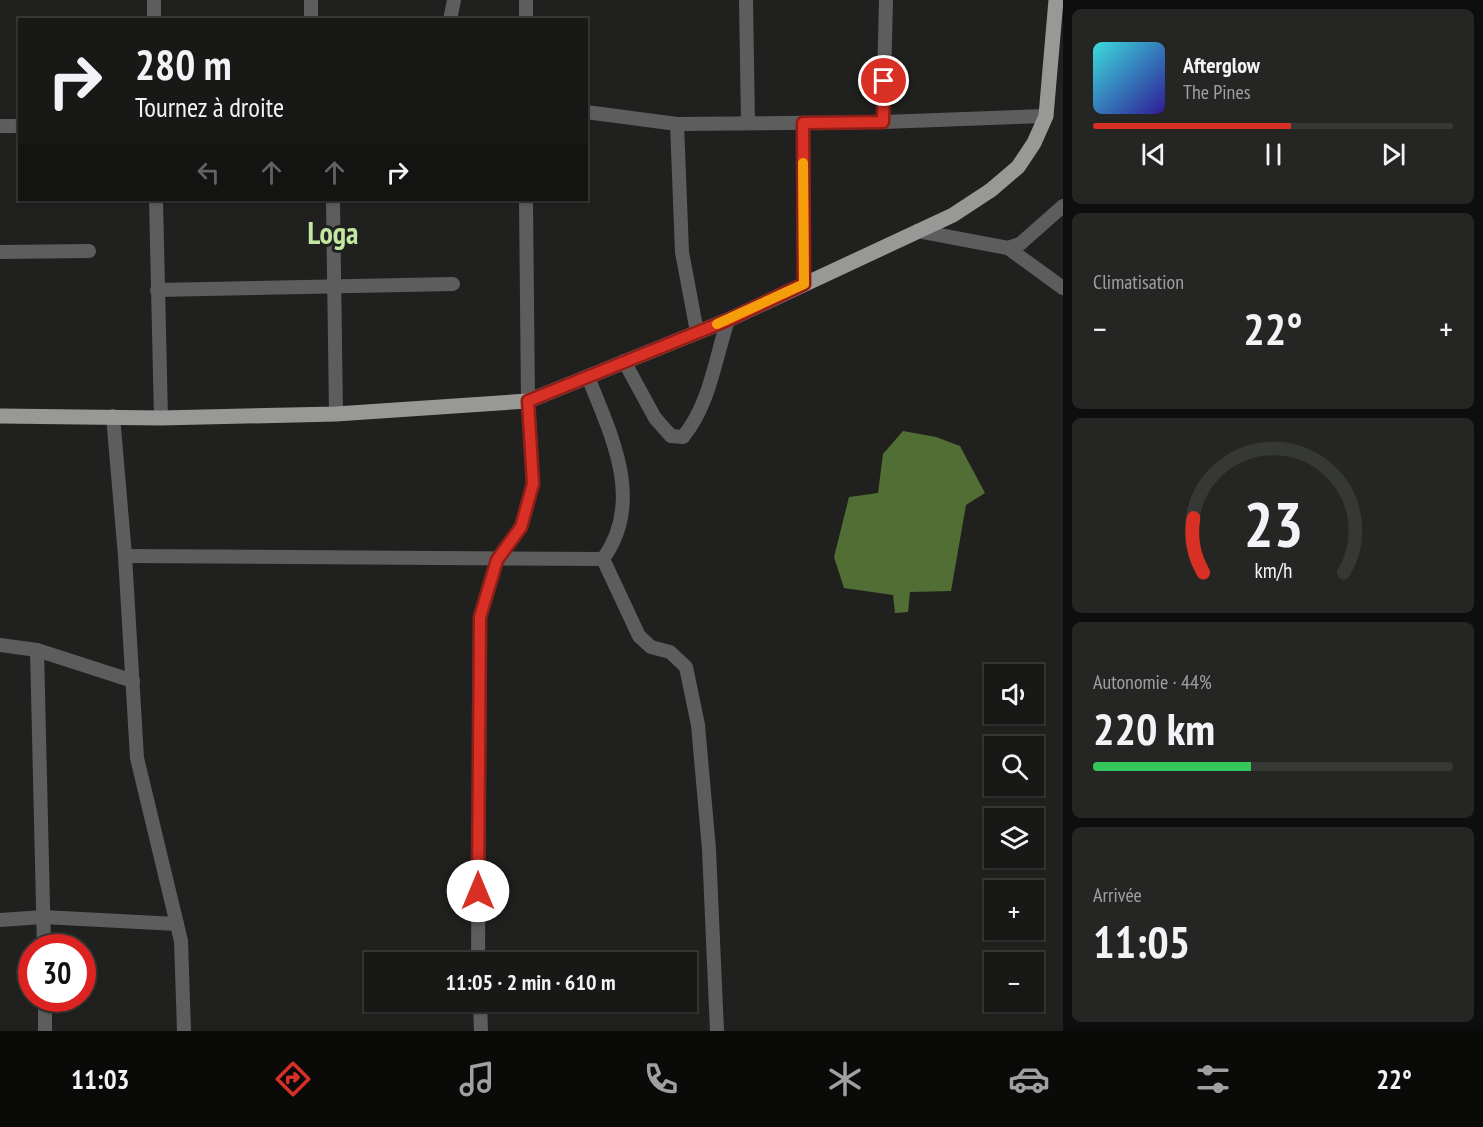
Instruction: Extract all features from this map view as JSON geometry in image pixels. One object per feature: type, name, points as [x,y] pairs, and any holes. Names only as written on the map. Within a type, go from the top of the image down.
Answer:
[{"type":"main road","points":[[0,416],[161,418],[336,414],[528,401],[728,320],[953,215],[981,197],[1018,166],[1034,142],[1046,116],[1056,0]]},
{"type":"street","points":[[154,0],[154,18]]},
{"type":"street","points":[[311,0],[311,18]]},
{"type":"street","points":[[450,18],[454,0]]},
{"type":"street","points":[[526,0],[526,18]]},
{"type":"street","points":[[746,0],[747,123]]},
{"type":"street","points":[[883,122],[886,0]]},
{"type":"street","points":[[588,112],[676,123],[883,122],[1046,116]]},
{"type":"street","points":[[676,123],[682,252],[697,332]]},
{"type":"street","points":[[803,123],[804,284]]},
{"type":"street","points":[[0,126],[18,126]]},
{"type":"street","points":[[156,201],[161,418]]},
{"type":"street","points":[[333,201],[336,414]]},
{"type":"street","points":[[478,952],[480,617],[497,560],[521,527],[533,484],[528,401],[526,201]]},
{"type":"street","points":[[1008,248],[1020,244],[1063,206]]},
{"type":"street","points":[[918,231],[1008,248],[1063,288]]},
{"type":"street","points":[[0,252],[89,251]]},
{"type":"street","points":[[157,290],[453,284]]},
{"type":"street","points":[[624,361],[654,418],[671,436],[683,437],[696,421],[704,401],[728,320]]},
{"type":"street","points":[[588,377],[618,453],[623,483],[624,506],[611,548],[603,559]]},
{"type":"street","points":[[113,416],[126,556],[137,758],[181,941],[184,1031]]},
{"type":"street","points":[[126,556],[603,559]]},
{"type":"street","points":[[603,559],[639,636],[651,648],[670,652],[686,667],[698,725],[710,849],[717,1031]]},
{"type":"street","points":[[0,645],[37,650],[133,681]]},
{"type":"street","points":[[37,650],[44,934]]},
{"type":"street","points":[[0,920],[43,917],[177,924]]},
{"type":"street","points":[[45,1012],[45,1031]]},
{"type":"street","points":[[480,1012],[480,1031]]},
{"type":"shaded area","points":[[903,431],[936,437],[960,446],[985,493],[966,505],[951,591],[910,592],[908,612],[895,613],[893,595],[844,588],[834,557],[849,497],[878,493],[883,454]]},
{"type":"slow traffic","points":[[717,324],[804,284],[803,163]]},
{"type":"district","name":"Loga","points":[[333,234]]},
{"type":"route","points":[[478,891],[480,617],[497,560],[521,527],[533,484],[528,401],[728,320],[804,284],[803,123],[883,122],[884,81]]}]
